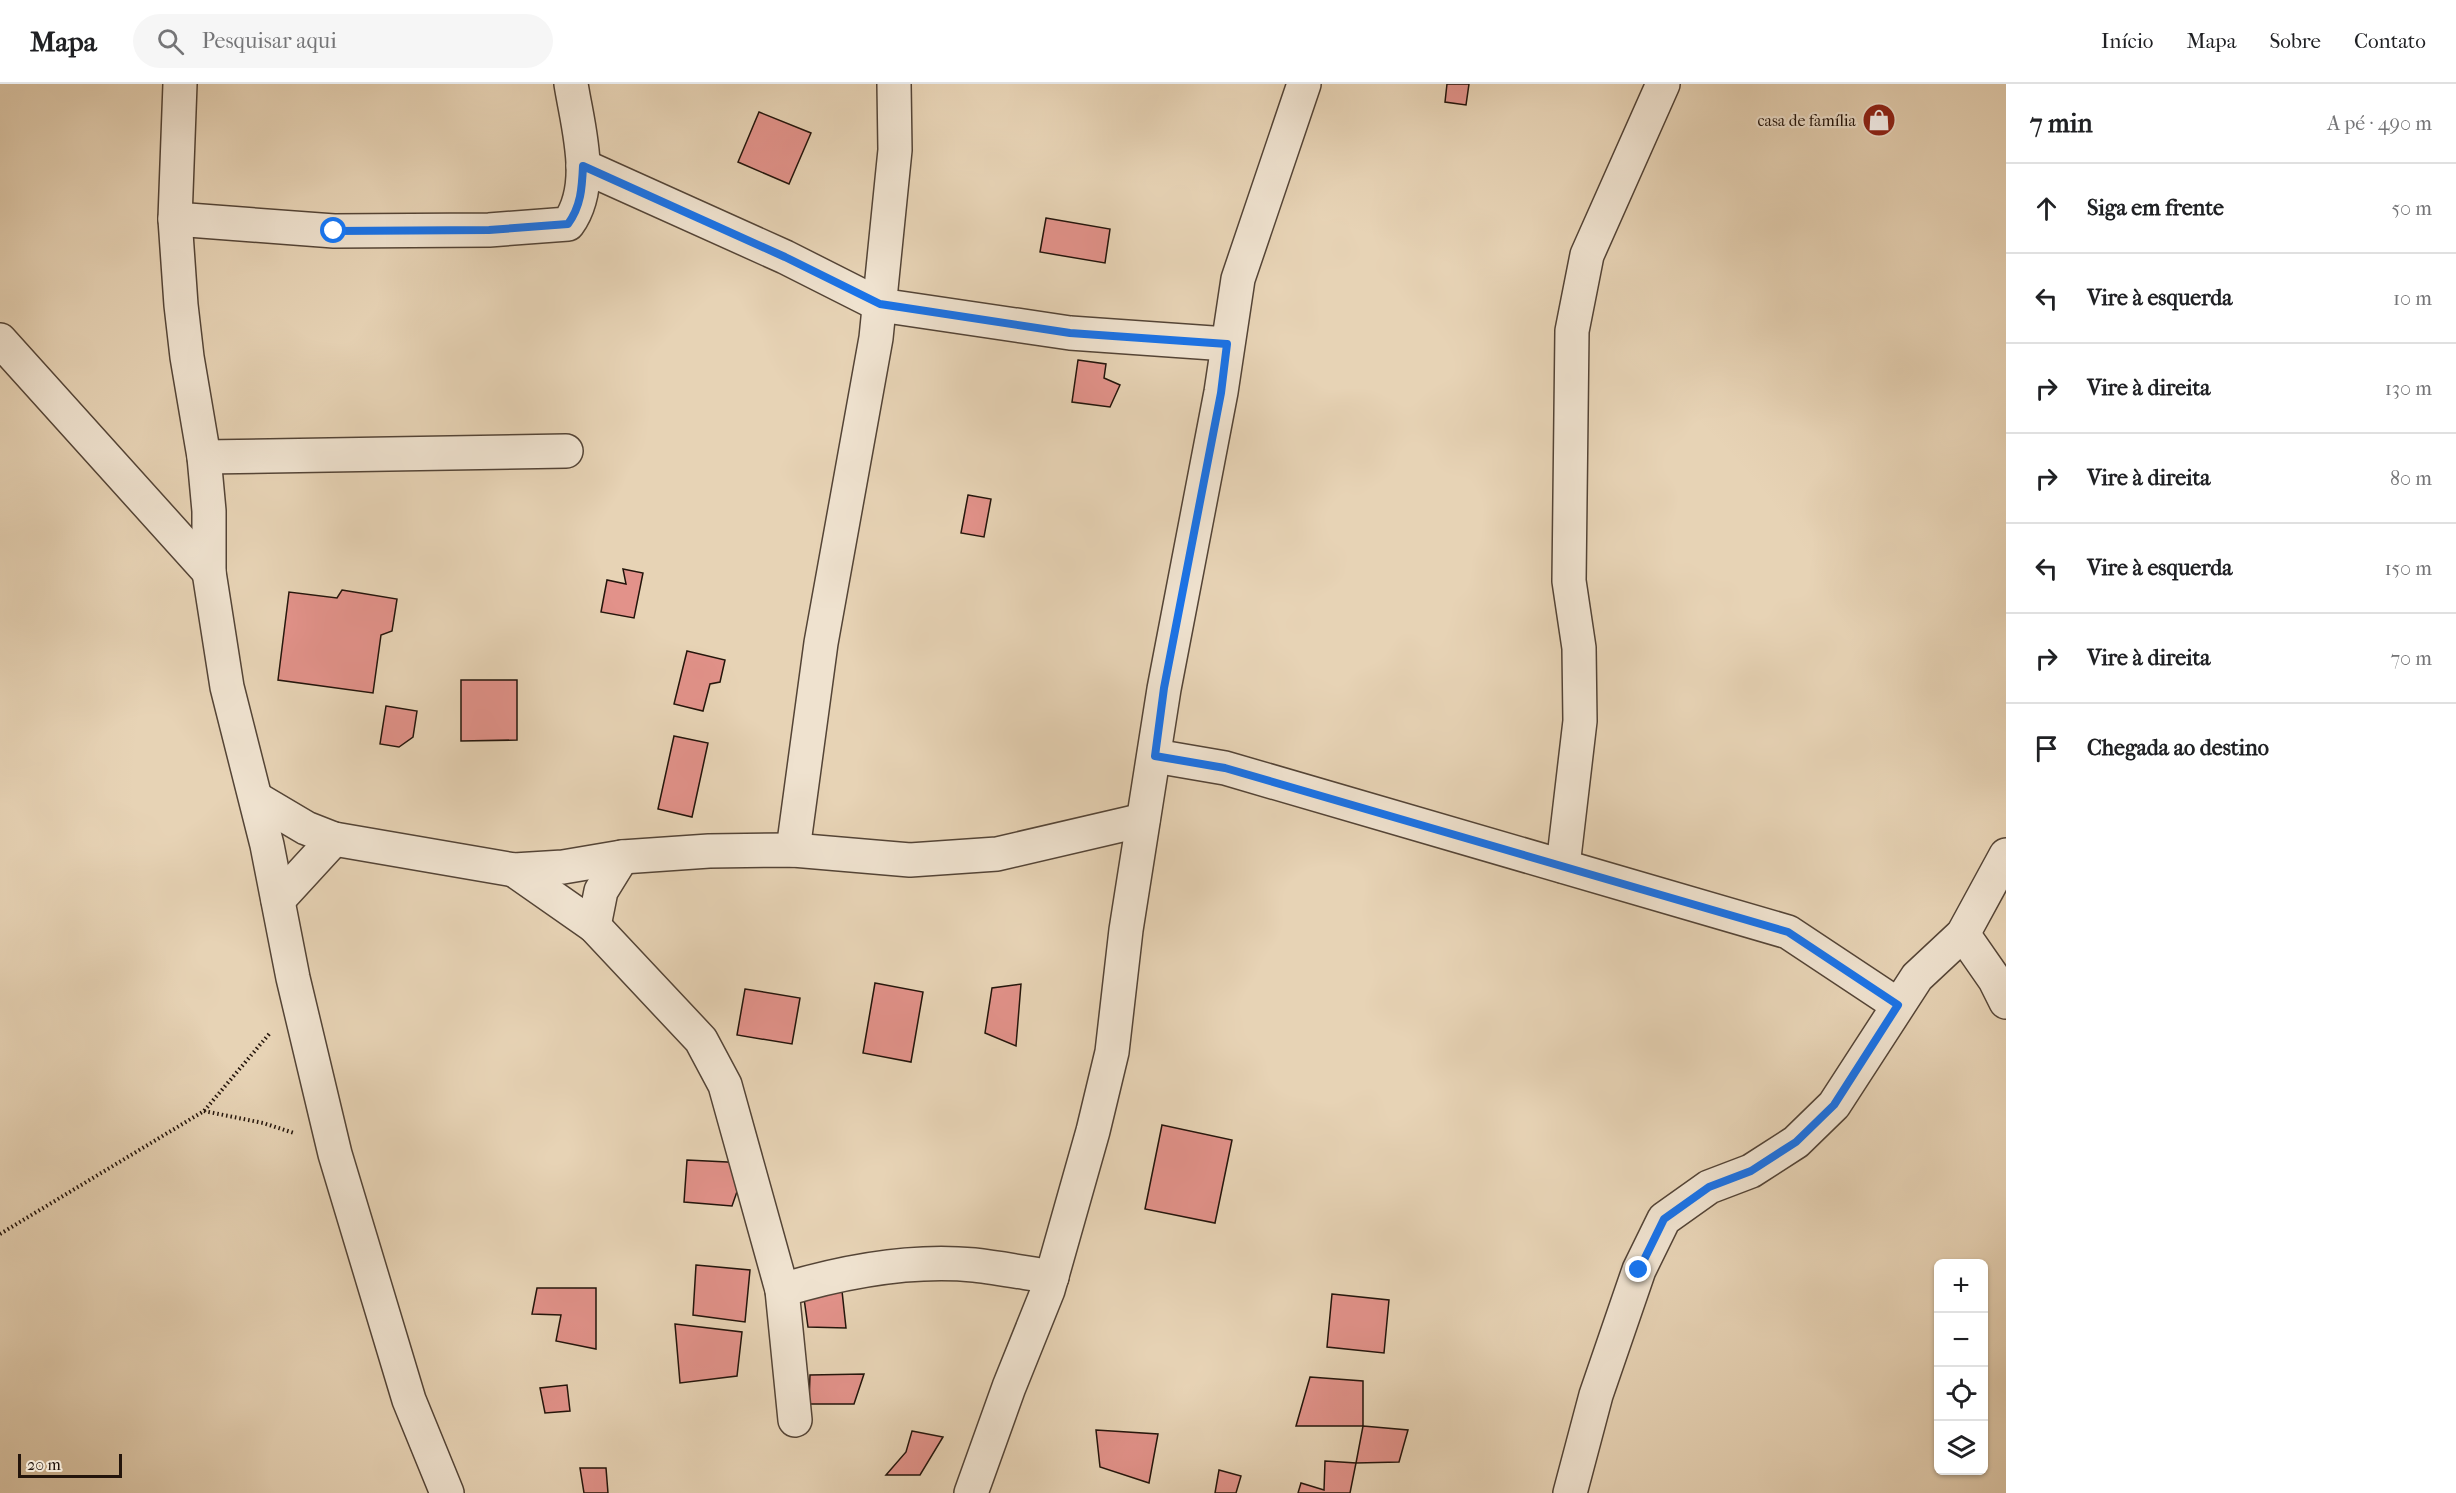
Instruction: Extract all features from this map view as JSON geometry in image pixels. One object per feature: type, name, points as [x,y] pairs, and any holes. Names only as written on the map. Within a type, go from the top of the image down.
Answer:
[{"type":"street","points":[[180,84],[175,219],[187,357],[204,457],[209,511],[210,572],[227,687],[256,799],[298,1000],[335,1154],[409,1400],[447,1493]]},
{"type":"street","points":[[175,219],[334,231],[489,230],[568,224],[578,211],[582,193],[583,166],[572,84]]},
{"type":"street","points":[[793,850],[821,643],[880,304],[895,150],[894,84]]},
{"type":"street","points":[[971,1493],[1052,1277],[1094,1131],[1112,1052],[1126,930],[1164,688],[1221,393],[1238,279],[1304,84]]},
{"type":"street","points":[[1563,866],[1580,721],[1579,648],[1569,581],[1572,331],[1587,255],[1663,84]]},
{"type":"street","points":[[583,166],[785,257],[880,304],[1070,333],[1227,344]]},
{"type":"street","points":[[0,340],[210,572]]},
{"type":"street","points":[[204,457],[566,451]]},
{"type":"street","points":[[1155,756],[1225,768],[1788,932],[1898,1005]]},
{"type":"street","points":[[256,799],[306,828],[334,839],[514,870],[563,867],[622,857],[710,851],[793,850],[910,860],[997,854],[1143,820]]},
{"type":"street","points":[[278,900],[334,839]]},
{"type":"street","points":[[1570,1493],[1596,1395],[1639,1270],[1664,1219],[1709,1187],[1751,1171],[1796,1142],[1834,1105],[1917,977],[1963,934],[2006,855]]},
{"type":"street","points":[[594,926],[602,891],[622,857]]},
{"type":"street","points":[[514,870],[594,926],[701,1040],[725,1086],[782,1290],[795,1420]]},
{"type":"street","points":[[1963,934],[1995,980],[2006,1002]]},
{"type":"street","points":[[782,1290],[842,1275],[921,1264],[973,1265],[1052,1277]]},
{"type":"path","points":[[0,1234],[204,1111],[298,1000]]},
{"type":"path","points":[[204,1111],[285,1129],[335,1154]]},
{"type":"building","points":[[1447,84],[1469,84],[1466,105],[1445,102]]},
{"type":"building","points":[[759,112],[811,133],[789,184],[738,162]]},
{"type":"building","points":[[1046,218],[1110,229],[1105,263],[1040,252]]},
{"type":"building","points":[[1078,360],[1106,364],[1104,378],[1120,385],[1110,407],[1072,402]]},
{"type":"building","points":[[968,495],[991,499],[984,537],[961,533]]},
{"type":"building","points":[[623,569],[643,573],[634,618],[601,612],[607,580],[626,584]]},
{"type":"building","points":[[342,590],[397,599],[392,631],[381,635],[373,693],[278,680],[289,592],[337,598]]},
{"type":"building","points":[[687,651],[725,660],[720,682],[710,684],[703,711],[674,704]]},
{"type":"building","points":[[461,680],[517,680],[517,740],[461,741]]},
{"type":"building","points":[[386,706],[417,711],[413,737],[399,747],[380,744]]},
{"type":"building","points":[[674,736],[708,743],[692,817],[658,809]]},
{"type":"building","points":[[875,983],[923,992],[911,1062],[863,1053]]},
{"type":"building","points":[[1021,984],[1016,1046],[985,1033],[992,988]]},
{"type":"building","points":[[745,989],[800,998],[792,1044],[737,1035]]},
{"type":"building","points":[[1162,1125],[1232,1140],[1215,1223],[1145,1209]]},
{"type":"building","points":[[687,1160],[747,1163],[732,1206],[684,1202]]},
{"type":"building","points":[[696,1265],[750,1270],[745,1322],[693,1315]]},
{"type":"building","points":[[802,1284],[842,1291],[846,1328],[808,1327]]},
{"type":"building","points":[[537,1288],[596,1288],[596,1349],[556,1341],[561,1315],[532,1314]]},
{"type":"building","points":[[1332,1294],[1389,1300],[1384,1353],[1327,1347]]},
{"type":"building","points":[[675,1324],[742,1332],[737,1376],[680,1383]]},
{"type":"building","points":[[864,1374],[854,1404],[809,1404],[810,1375]]},
{"type":"building","points":[[1310,1377],[1363,1381],[1363,1426],[1296,1426]]},
{"type":"building","points":[[567,1385],[570,1411],[545,1413],[540,1388]]},
{"type":"building","points":[[1363,1426],[1408,1430],[1399,1462],[1356,1463]]},
{"type":"building","points":[[1096,1430],[1158,1434],[1149,1483],[1100,1467]]},
{"type":"building","points":[[912,1431],[943,1437],[920,1475],[886,1475],[906,1452]]},
{"type":"building","points":[[1325,1461],[1356,1463],[1350,1493],[1298,1493],[1301,1483],[1324,1490]]},
{"type":"building","points":[[580,1468],[606,1468],[608,1493],[584,1493]]},
{"type":"building","points":[[1219,1470],[1241,1476],[1236,1493],[1215,1493]]},
{"type":"place","name":"casa de família","points":[[1879,120]]},
{"type":"route","points":[[334,231],[489,230],[568,224],[578,211],[582,193],[583,166],[785,257],[880,304],[1070,333],[1227,344],[1221,393],[1164,688],[1155,756],[1225,768],[1788,932],[1898,1005],[1834,1105],[1796,1142],[1751,1171],[1709,1187],[1664,1219],[1639,1270]]}]
